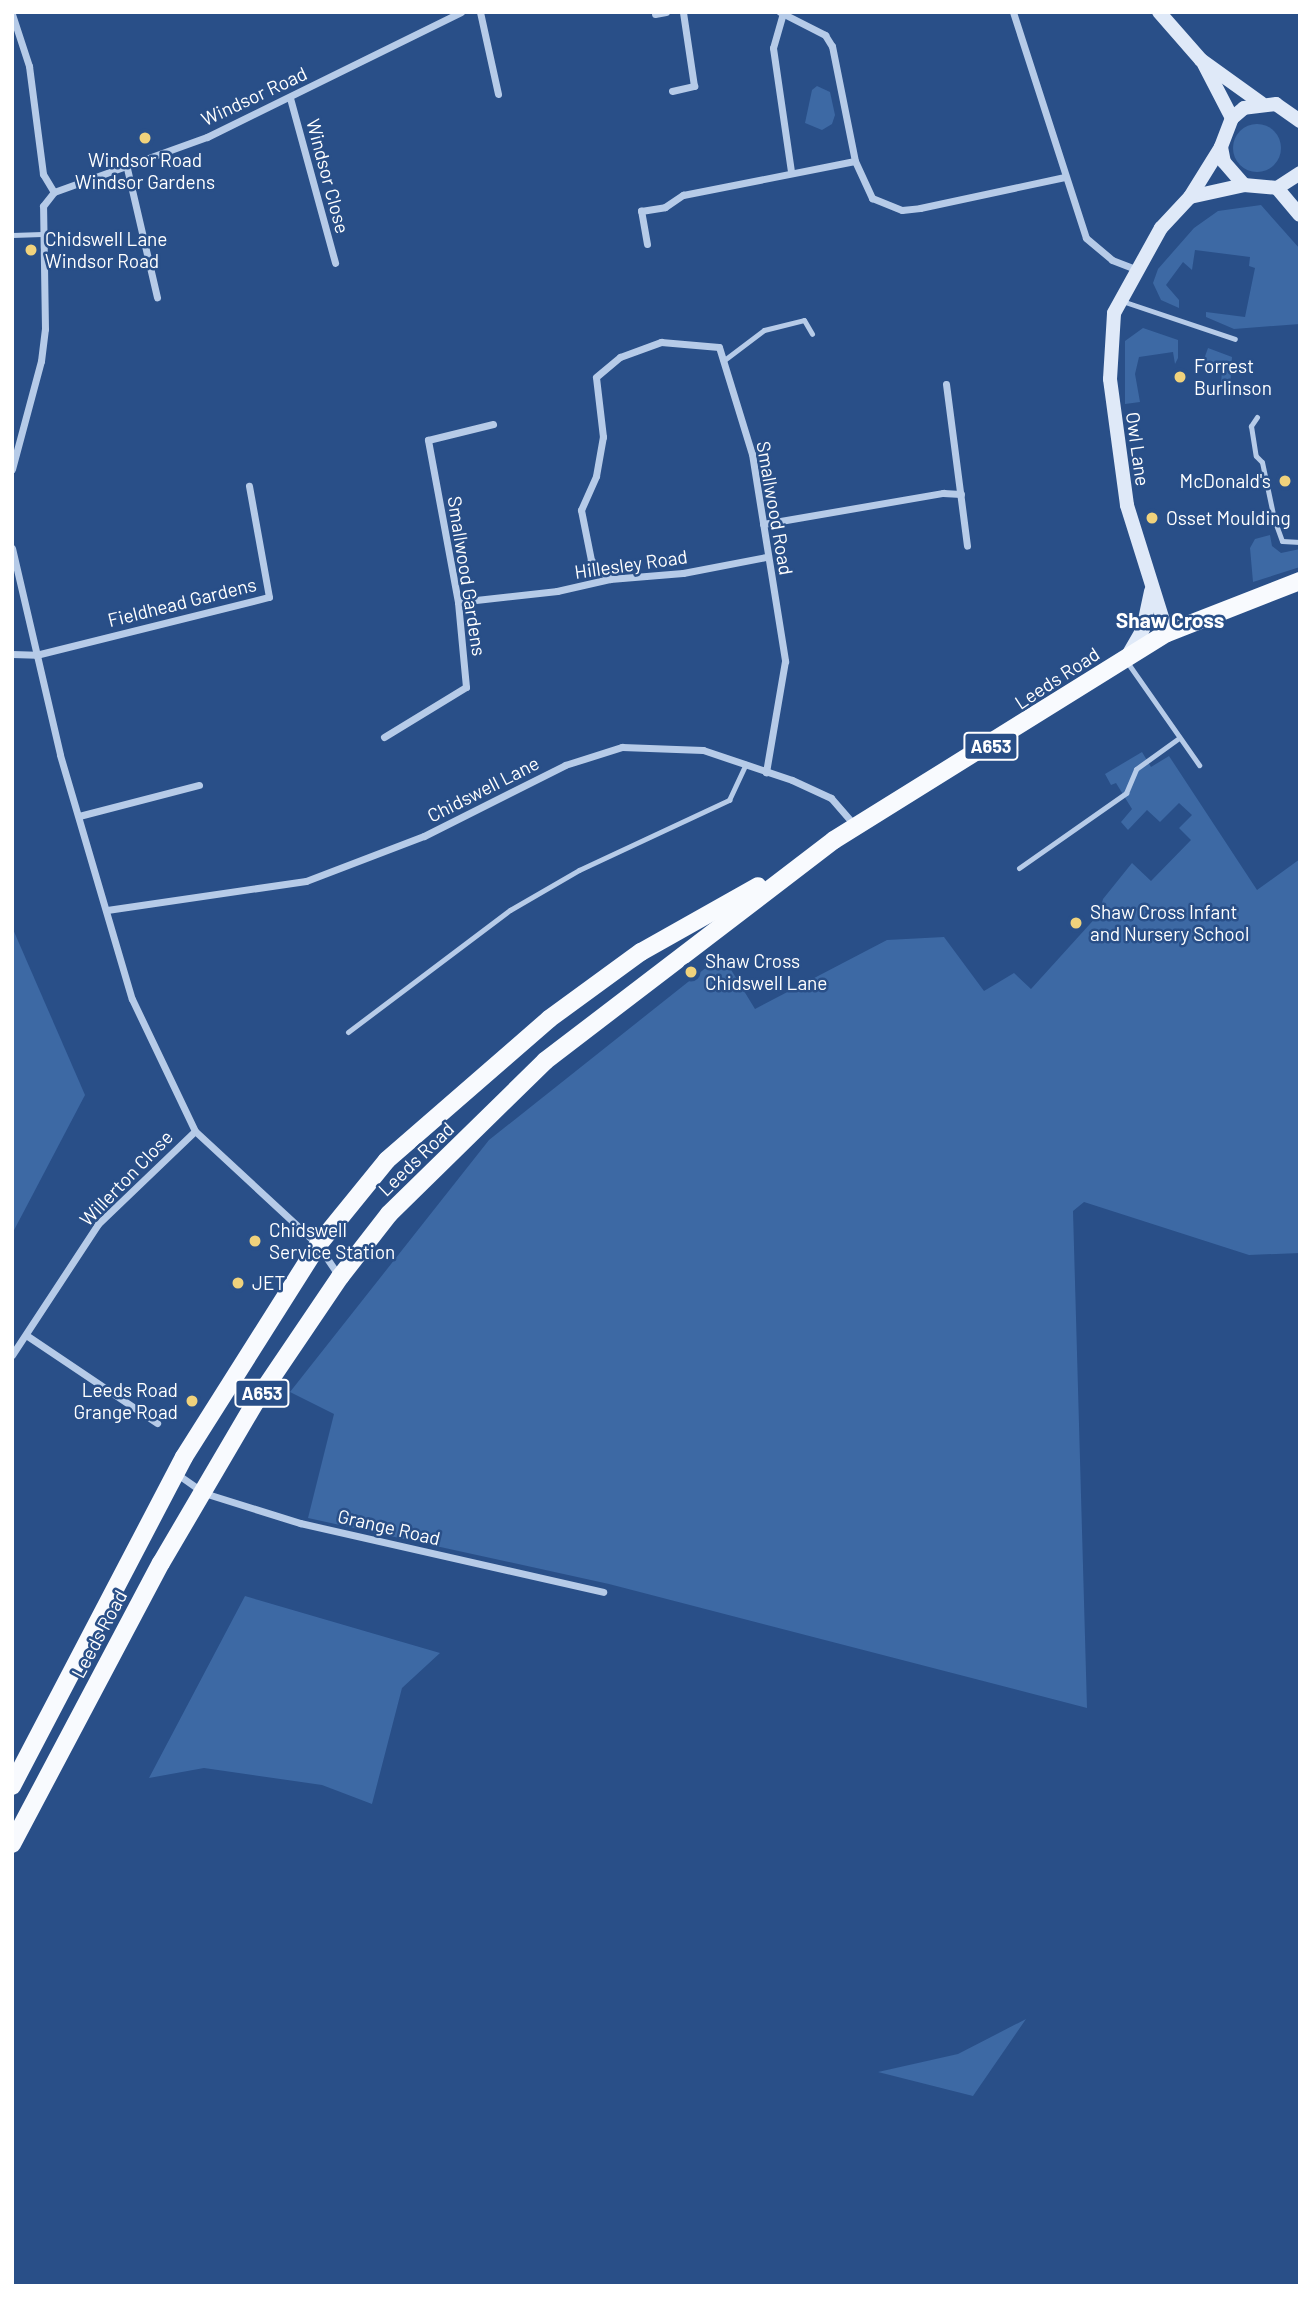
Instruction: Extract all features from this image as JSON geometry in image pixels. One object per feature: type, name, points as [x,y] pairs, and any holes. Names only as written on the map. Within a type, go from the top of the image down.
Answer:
[{"type":"main road","points":[[1159,12],[1201,60],[1232,118]]},
{"type":"main road","points":[[1201,60],[1261,103],[1297,113]]},
{"type":"main road","points":[[1244,185],[1224,162],[1221,147],[1232,118],[1261,103]]},
{"type":"main road","name":"Owl Lane","points":[[1167,633],[1126,505],[1110,380],[1114,313],[1135,269],[1161,228],[1189,197],[1221,147]]},
{"type":"main road","points":[[1189,197],[1244,185],[1277,188],[1300,173]]},
{"type":"main road","points":[[1277,188],[1300,215]]},
{"type":"main road","name":"Leeds Road","points":[[12,1786],[176,1473],[318,1245],[387,1160],[549,1019],[642,952],[858,829],[1167,633],[1300,582]]},
{"type":"main road","points":[[1125,660],[1143,629],[1151,586]]},
{"type":"main road","name":"Leeds Road","points":[[12,1844],[161,1563],[256,1401],[340,1277],[389,1214],[545,1061],[813,855]]},
{"type":"street","name":"Windsor Road","points":[[54,192],[207,137],[461,12]]},
{"type":"street","points":[[480,12],[498,94]]},
{"type":"street","points":[[655,14],[666,12]]},
{"type":"street","points":[[672,91],[694,86],[683,12]]},
{"type":"street","points":[[1013,12],[1086,237],[1112,260],[1135,269]]},
{"type":"street","points":[[791,171],[773,48],[782,13],[825,35],[832,46],[855,161],[872,198],[902,210],[1065,177]]},
{"type":"street","points":[[12,14],[29,66],[43,174],[54,192],[43,206],[45,329],[12,470]]},
{"type":"street","name":"Windsor Close","points":[[290,98],[335,263]]},
{"type":"street","points":[[647,244],[641,211],[665,207],[683,195],[791,171],[855,161]]},
{"type":"street","points":[[126,164],[157,297]]},
{"type":"street","points":[[610,579],[591,560],[581,510],[596,476],[603,437],[596,377],[620,357],[661,342],[719,346],[723,362]]},
{"type":"street","name":"Smallwood Road","points":[[723,362],[752,454],[766,557],[785,660],[766,772]]},
{"type":"street","points":[[946,384],[967,547]]},
{"type":"street","name":"Smallwood Gardens","points":[[384,737],[466,687],[458,601],[428,440],[493,424]]},
{"type":"street","name":"Fieldhead Gardens","points":[[36,655],[269,597],[249,486]]},
{"type":"street","points":[[763,524],[943,493],[961,495]]},
{"type":"street","points":[[12,548],[36,655],[132,999],[195,1131],[318,1245],[340,1277]]},
{"type":"street","name":"Hillesley Road","points":[[458,601],[557,591],[610,579],[683,573],[766,557]]},
{"type":"street","points":[[12,654],[36,655]]},
{"type":"street","name":"Chidswell Lane","points":[[107,910],[306,881],[424,836],[565,765],[622,747],[703,750],[746,764],[831,798],[858,829]]},
{"type":"street","points":[[79,816],[199,785]]},
{"type":"street","name":"Willerton Close","points":[[12,1355],[98,1224],[195,1131]]},
{"type":"street","points":[[26,1335],[157,1423]]},
{"type":"street","name":"Grange Road","points":[[176,1473],[204,1493],[300,1523],[603,1592]]},
{"type":"lane","points":[[12,235],[43,234]]},
{"type":"lane","points":[[1121,300],[1235,340]]},
{"type":"lane","points":[[723,362],[764,330],[804,320],[812,334]]},
{"type":"lane","points":[[1257,417],[1251,426],[1256,456],[1262,462],[1274,519],[1282,541],[1300,542]]},
{"type":"lane","points":[[1125,660],[1199,765]]},
{"type":"lane","points":[[1019,868],[1126,793],[1136,769],[1179,738]]},
{"type":"lane","points":[[348,1032],[510,910],[579,870],[729,800],[746,764]]},
{"type":"shaded area","points":[[817,86],[830,92],[835,115],[832,124],[822,130],[805,123],[812,90]]},
{"type":"shaded area","points":[[1257,124],[1274,131],[1281,148],[1274,165],[1257,172],[1240,165],[1233,148],[1240,131]]},
{"type":"shaded area","points":[[1261,205],[1300,249],[1300,324],[1234,329],[1206,317],[1206,312],[1245,317],[1255,268],[1249,266],[1250,257],[1195,250],[1192,270],[1183,262],[1166,285],[1179,300],[1179,308],[1161,300],[1153,283],[1158,269],[1194,228],[1218,211]]},
{"type":"shaded area","points":[[1143,328],[1178,340],[1178,358],[1175,364],[1173,352],[1139,357],[1135,374],[1140,402],[1125,404],[1125,341]]},
{"type":"shaded area","points":[[1208,348],[1232,357],[1230,388],[1221,389],[1222,366],[1203,362]]},
{"type":"shaded area","points":[[1270,535],[1272,546],[1281,553],[1300,549],[1300,567],[1253,582],[1250,548],[1255,539]]},
{"type":"shaded area","points":[[1142,752],[1151,767],[1169,756],[1257,890],[1300,859],[1300,1253],[1249,1255],[1084,1202],[1073,1211],[1087,1708],[609,1584],[308,1518],[334,1414],[290,1392],[489,1140],[722,955],[755,1009],[887,940],[944,937],[984,991],[1014,973],[1031,989],[1099,914],[1103,899],[1132,863],[1151,881],[1191,840],[1179,828],[1192,815],[1179,803],[1160,822],[1147,810],[1128,830],[1121,822],[1132,809],[1116,783],[1111,785],[1105,774]]},
{"type":"shaded area","points":[[12,927],[85,1095],[12,1234]]},
{"type":"shaded area","points":[[245,1596],[440,1653],[402,1688],[372,1804],[322,1785],[204,1768],[149,1778]]},
{"type":"shaded area","points":[[1026,2019],[973,2096],[878,2072],[958,2054]]},
{"type":"place","name":"Windsor Road Windsor Gardens","points":[[145,138]]},
{"type":"place","name":"Chidswell Lane Windsor Road","points":[[31,250]]},
{"type":"place","name":"Forrest Burlinson","points":[[1180,377]]},
{"type":"place","name":"McDonald's","points":[[1285,481]]},
{"type":"place","name":"Osset Moulding","points":[[1152,518]]},
{"type":"place","name":"Shaw Cross Infant and Nursery School","points":[[1076,923]]},
{"type":"place","name":"Shaw Cross Chidswell Lane","points":[[691,972]]},
{"type":"place","name":"Chidswell Service Station","points":[[255,1241]]},
{"type":"place","name":"JET","points":[[238,1283]]},
{"type":"place","name":"Leeds Road Grange Road","points":[[192,1401]]},
{"type":"district","name":"Shaw Cross","points":[[1170,620]]}]
